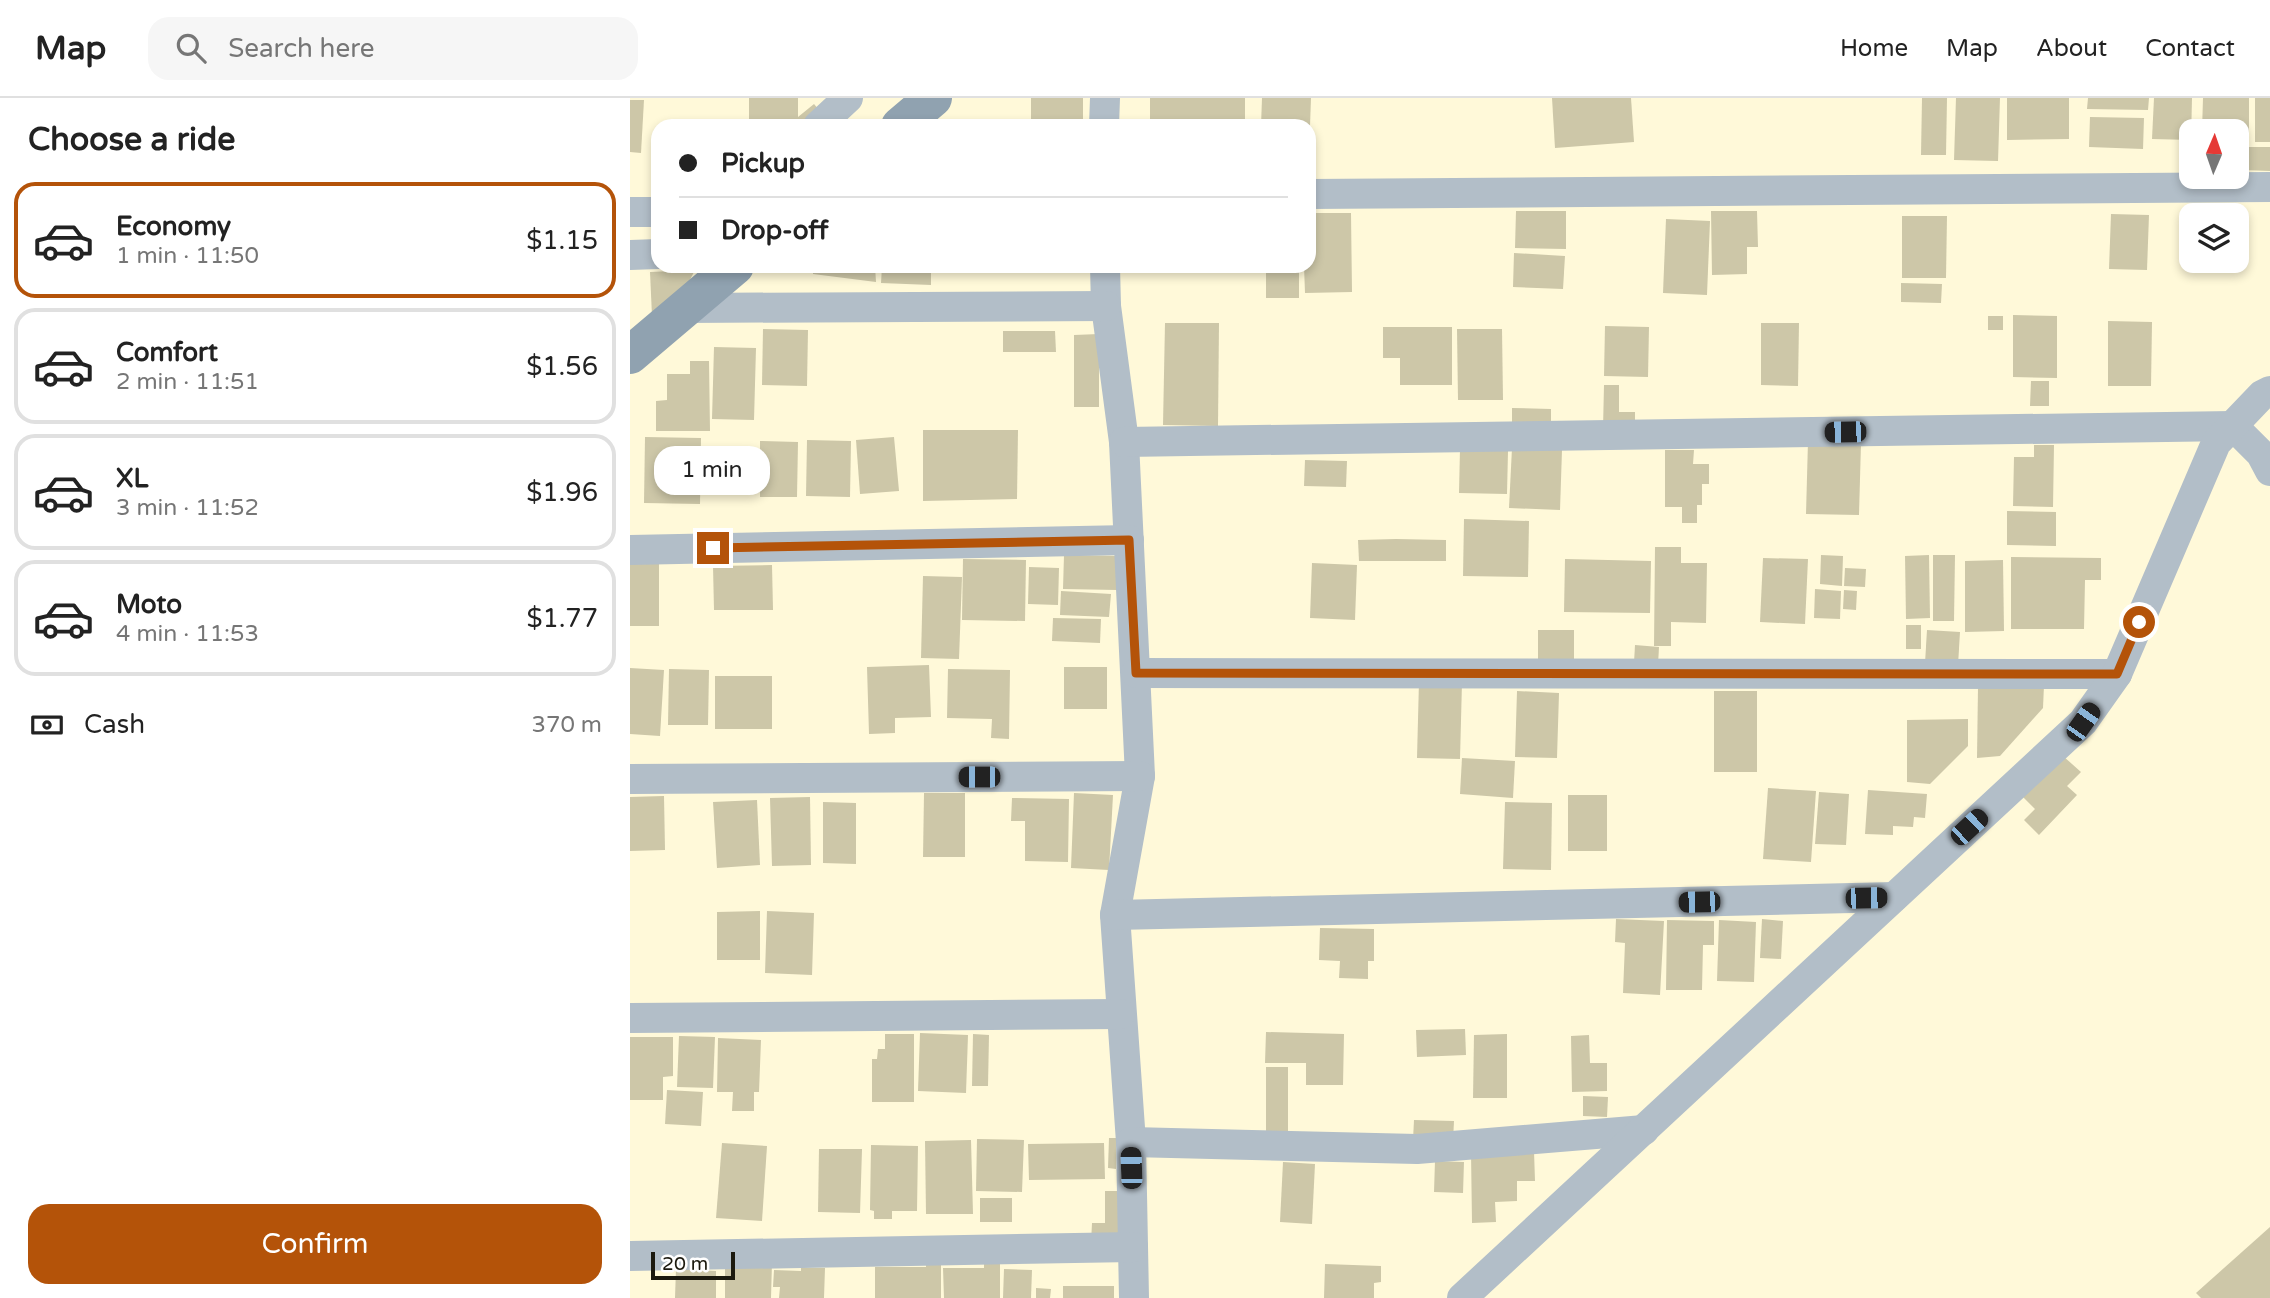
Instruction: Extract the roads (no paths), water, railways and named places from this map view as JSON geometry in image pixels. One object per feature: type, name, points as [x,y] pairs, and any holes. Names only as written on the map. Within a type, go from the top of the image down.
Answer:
[{"type":"street","points":[[826,119],[848,98]]},
{"type":"street","points":[[908,119],[933,98]]},
{"type":"street","points":[[1104,119],[1105,98]]},
{"type":"street","points":[[1316,194],[2270,187]]},
{"type":"street","points":[[630,212],[651,212]]},
{"type":"street","points":[[630,255],[651,254]]},
{"type":"street","points":[[630,355],[727,273]]},
{"type":"street","points":[[1105,273],[1106,306],[1124,442],[1140,776],[1115,915],[1131,1142],[1134,1298]]},
{"type":"street","points":[[685,308],[1106,306]]},
{"type":"street","points":[[1462,1298],[2083,722],[2117,674],[2216,443],[2262,395],[2270,391]]},
{"type":"street","points":[[1124,442],[2233,426],[2261,454],[2270,471]]},
{"type":"street","points":[[630,550],[1129,540]]},
{"type":"street","points":[[1136,673],[2117,674]]},
{"type":"street","points":[[630,779],[1140,776]]},
{"type":"street","points":[[1115,915],[1894,897]]},
{"type":"street","points":[[630,1018],[1120,1014]]},
{"type":"street","points":[[1131,1142],[1417,1150],[1644,1130]]},
{"type":"street","points":[[630,1256],[1133,1247]]}]
